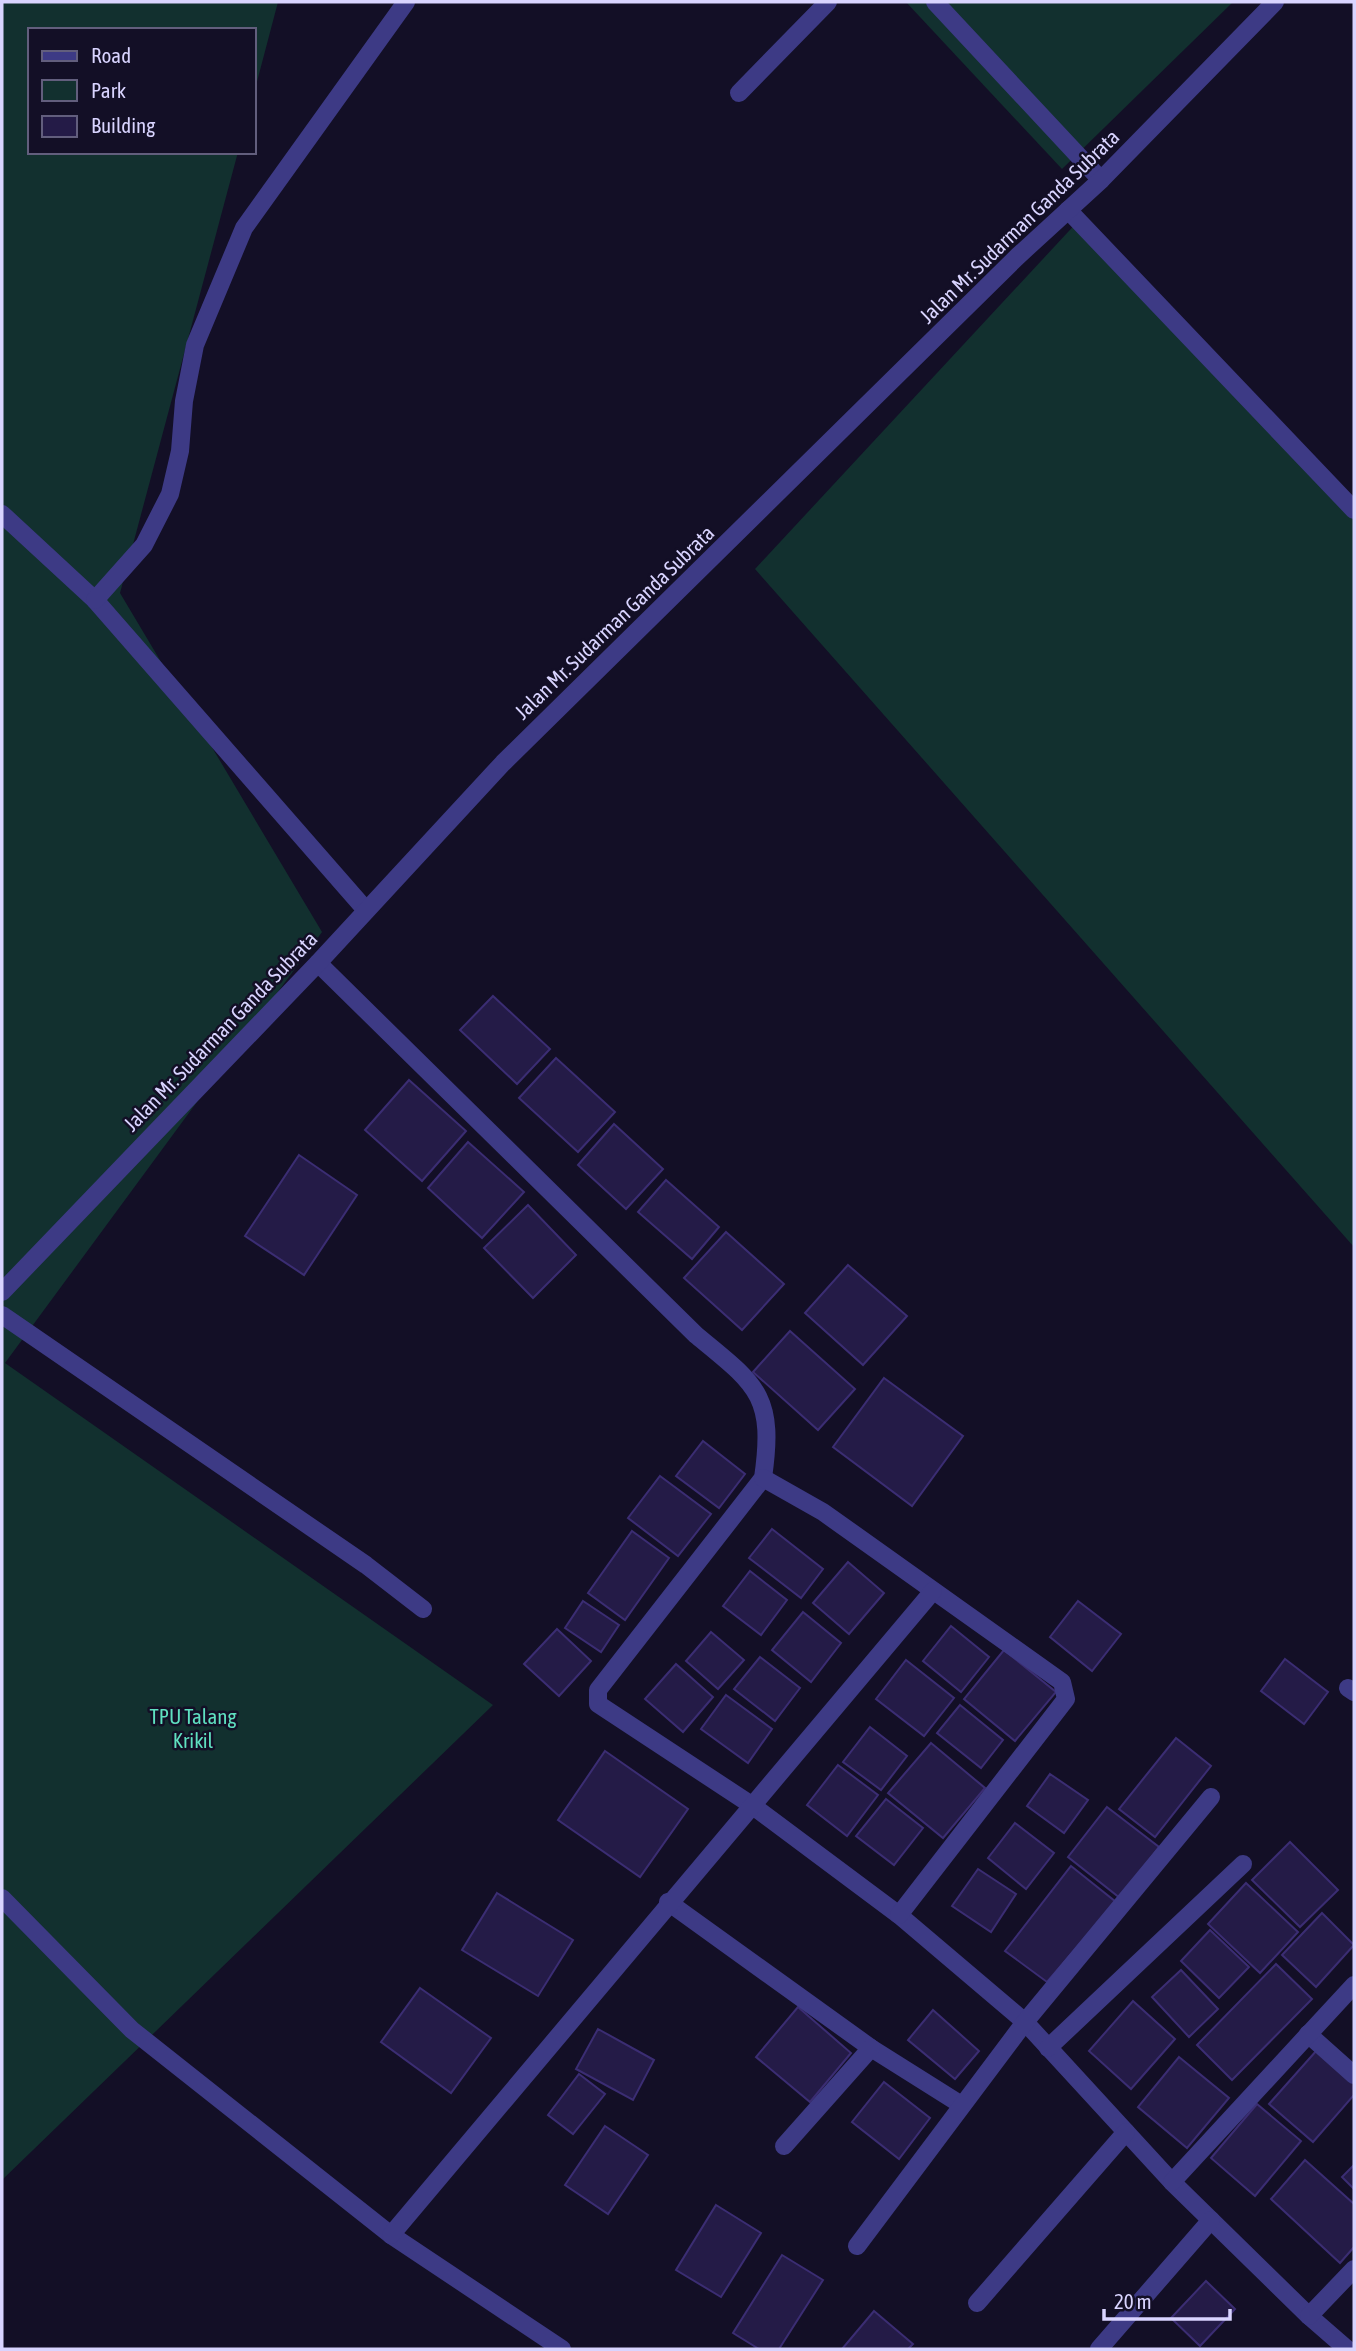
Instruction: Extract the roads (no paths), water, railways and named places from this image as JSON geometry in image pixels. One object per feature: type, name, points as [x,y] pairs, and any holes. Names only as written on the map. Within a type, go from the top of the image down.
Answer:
[{"type":"street","points":[[95,600],[144,545],[170,494],[180,451],[184,401],[195,345],[244,228],[406,2]]},
{"type":"street","points":[[740,93],[828,2]]},
{"type":"street","points":[[935,2],[1101,180]]},
{"type":"street","name":"Jalan Mr. Sudarman Ganda Subrata","points":[[2,1292],[318,963],[365,909],[503,763],[1101,180],[1275,2]]},
{"type":"street","points":[[1068,210],[1354,510]]},
{"type":"street","points":[[2,514],[95,600],[365,909]]},
{"type":"street","points":[[318,963],[696,1335],[752,1383],[766,1408],[769,1440],[763,1478],[598,1690],[598,1704],[753,1805],[900,1914],[1025,2022],[1172,2182],[1308,2315],[1347,2349]]},
{"type":"street","points":[[2,1315],[366,1565],[423,1609]]},
{"type":"street","points":[[763,1478],[822,1512],[1062,1682],[1066,1699],[900,1914]]},
{"type":"street","points":[[391,2235],[668,1902],[933,1591]]},
{"type":"street","points":[[856,2246],[1025,2022],[1211,1797]]},
{"type":"street","points":[[1048,2048],[1243,1864]]},
{"type":"street","points":[[2,1898],[132,2030],[391,2235],[562,2349]]},
{"type":"street","points":[[668,1902],[871,2048],[960,2105]]},
{"type":"street","points":[[1172,2182],[1354,1985]]},
{"type":"street","points":[[1308,2034],[1354,2075]]},
{"type":"street","points":[[784,2146],[871,2048]]},
{"type":"street","points":[[977,2302],[1126,2133]]},
{"type":"street","points":[[1098,2349],[1211,2220]]},
{"type":"street","points":[[1308,2315],[1354,2269]]},
{"type":"park label","name":"TPU Talang Krikil","points":[[193,1728]]}]
